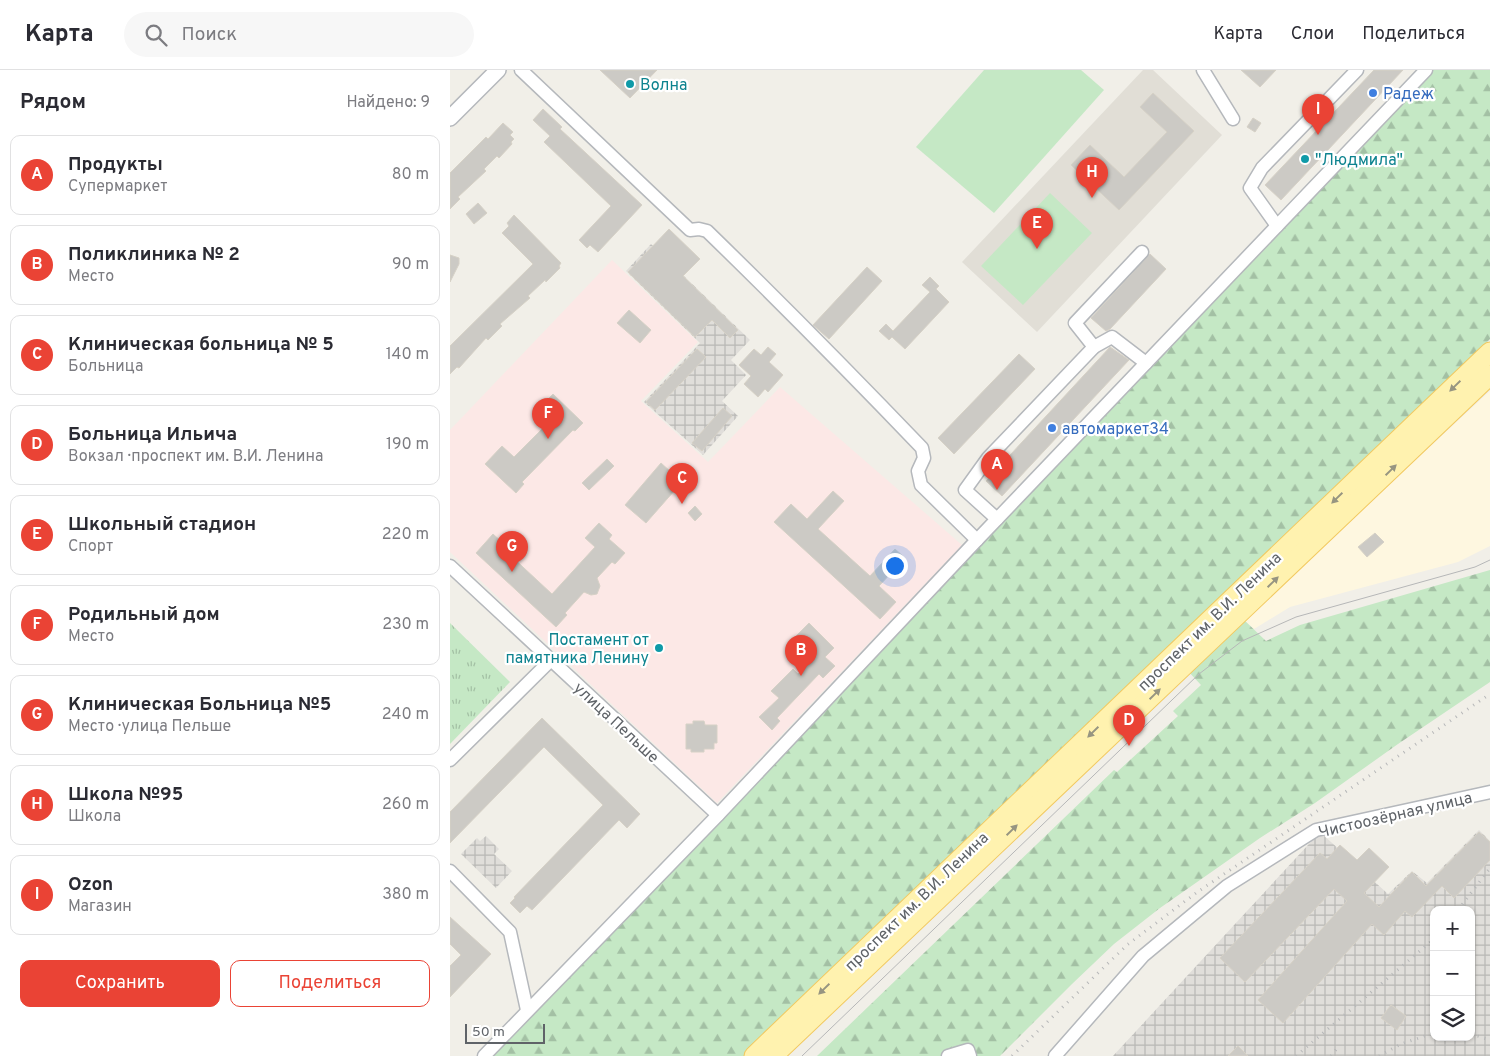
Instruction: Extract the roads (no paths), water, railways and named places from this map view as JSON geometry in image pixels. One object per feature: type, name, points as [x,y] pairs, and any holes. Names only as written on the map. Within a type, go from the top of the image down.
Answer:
[{"type":"main road","name":"проспект им. В.И. Ленина","points":[[754,1056],[1490,352]]},
{"type":"main road","name":"проспект им. В.И. Ленина","points":[[773,1056],[1490,375]]},
{"type":"street","points":[[450,118],[498,70]]},
{"type":"street","points":[[521,70],[690,230],[699,229],[707,231],[884,408],[922,448],[924,458],[918,471],[921,485],[977,540]]},
{"type":"street","points":[[1202,70],[1233,119]]},
{"type":"street","points":[[1277,226],[1250,188],[1262,168],[1357,70]]},
{"type":"street","points":[[484,1056],[718,815],[977,540],[1426,70]]},
{"type":"street","points":[[1094,347],[1075,323],[1142,252]]},
{"type":"street","points":[[997,519],[965,490],[988,458],[1094,347],[1112,337],[1146,363]]},
{"type":"street","name":"улица Пельше","points":[[450,566],[718,815]]},
{"type":"street","points":[[450,760],[551,660]]},
{"type":"street","name":"Чистоозёрная улица","points":[[1054,1056],[1143,956],[1227,886],[1316,830],[1490,792]]},
{"type":"street","points":[[450,871],[510,932],[528,1010]]},
{"type":"street","points":[[948,1056],[968,1050],[970,1056]]},
{"type":"tram line","points":[[802,1056],[1199,674],[1242,641],[1296,617],[1475,567],[1490,560]]},
{"type":"railway","points":[[1012,1056],[1127,945],[1196,893],[1490,694]]},
{"type":"railway","points":[[1461,906],[1490,868]]},
{"type":"railway","points":[[1296,1056],[1430,942]]},
{"type":"railway","points":[[1379,1056],[1401,1044],[1430,1034]]},
{"type":"railway","points":[[1475,1035],[1490,1040]]},
{"type":"railway","points":[[1331,1056],[1338,1047]]},
{"type":"place","name":"Волна","points":[[630,84]]},
{"type":"place","name":"Радеж","points":[[1373,93]]},
{"type":"place","name":"Ozon","points":[[1318,135]]},
{"type":"place","name":"\"Людмила\"","points":[[1305,159]]},
{"type":"place","name":"Школа №95","points":[[1092,198]]},
{"type":"place","name":"Школьный стадион","points":[[1037,249]]},
{"type":"place","name":"автомаркет34","points":[[1052,428]]},
{"type":"place","name":"Родильный дом","points":[[548,439]]},
{"type":"place","name":"Продукты","points":[[997,490]]},
{"type":"place","name":"Клиническая больница № 5","points":[[682,504]]},
{"type":"place","name":"Клиническая Больница №5","points":[[512,572]]},
{"type":"place","name":"Постамент от памятника Ленину","points":[[659,648]]},
{"type":"place","name":"Поликлиника № 2","points":[[801,676]]},
{"type":"place","name":"Больница Ильича","points":[[1129,746]]}]
